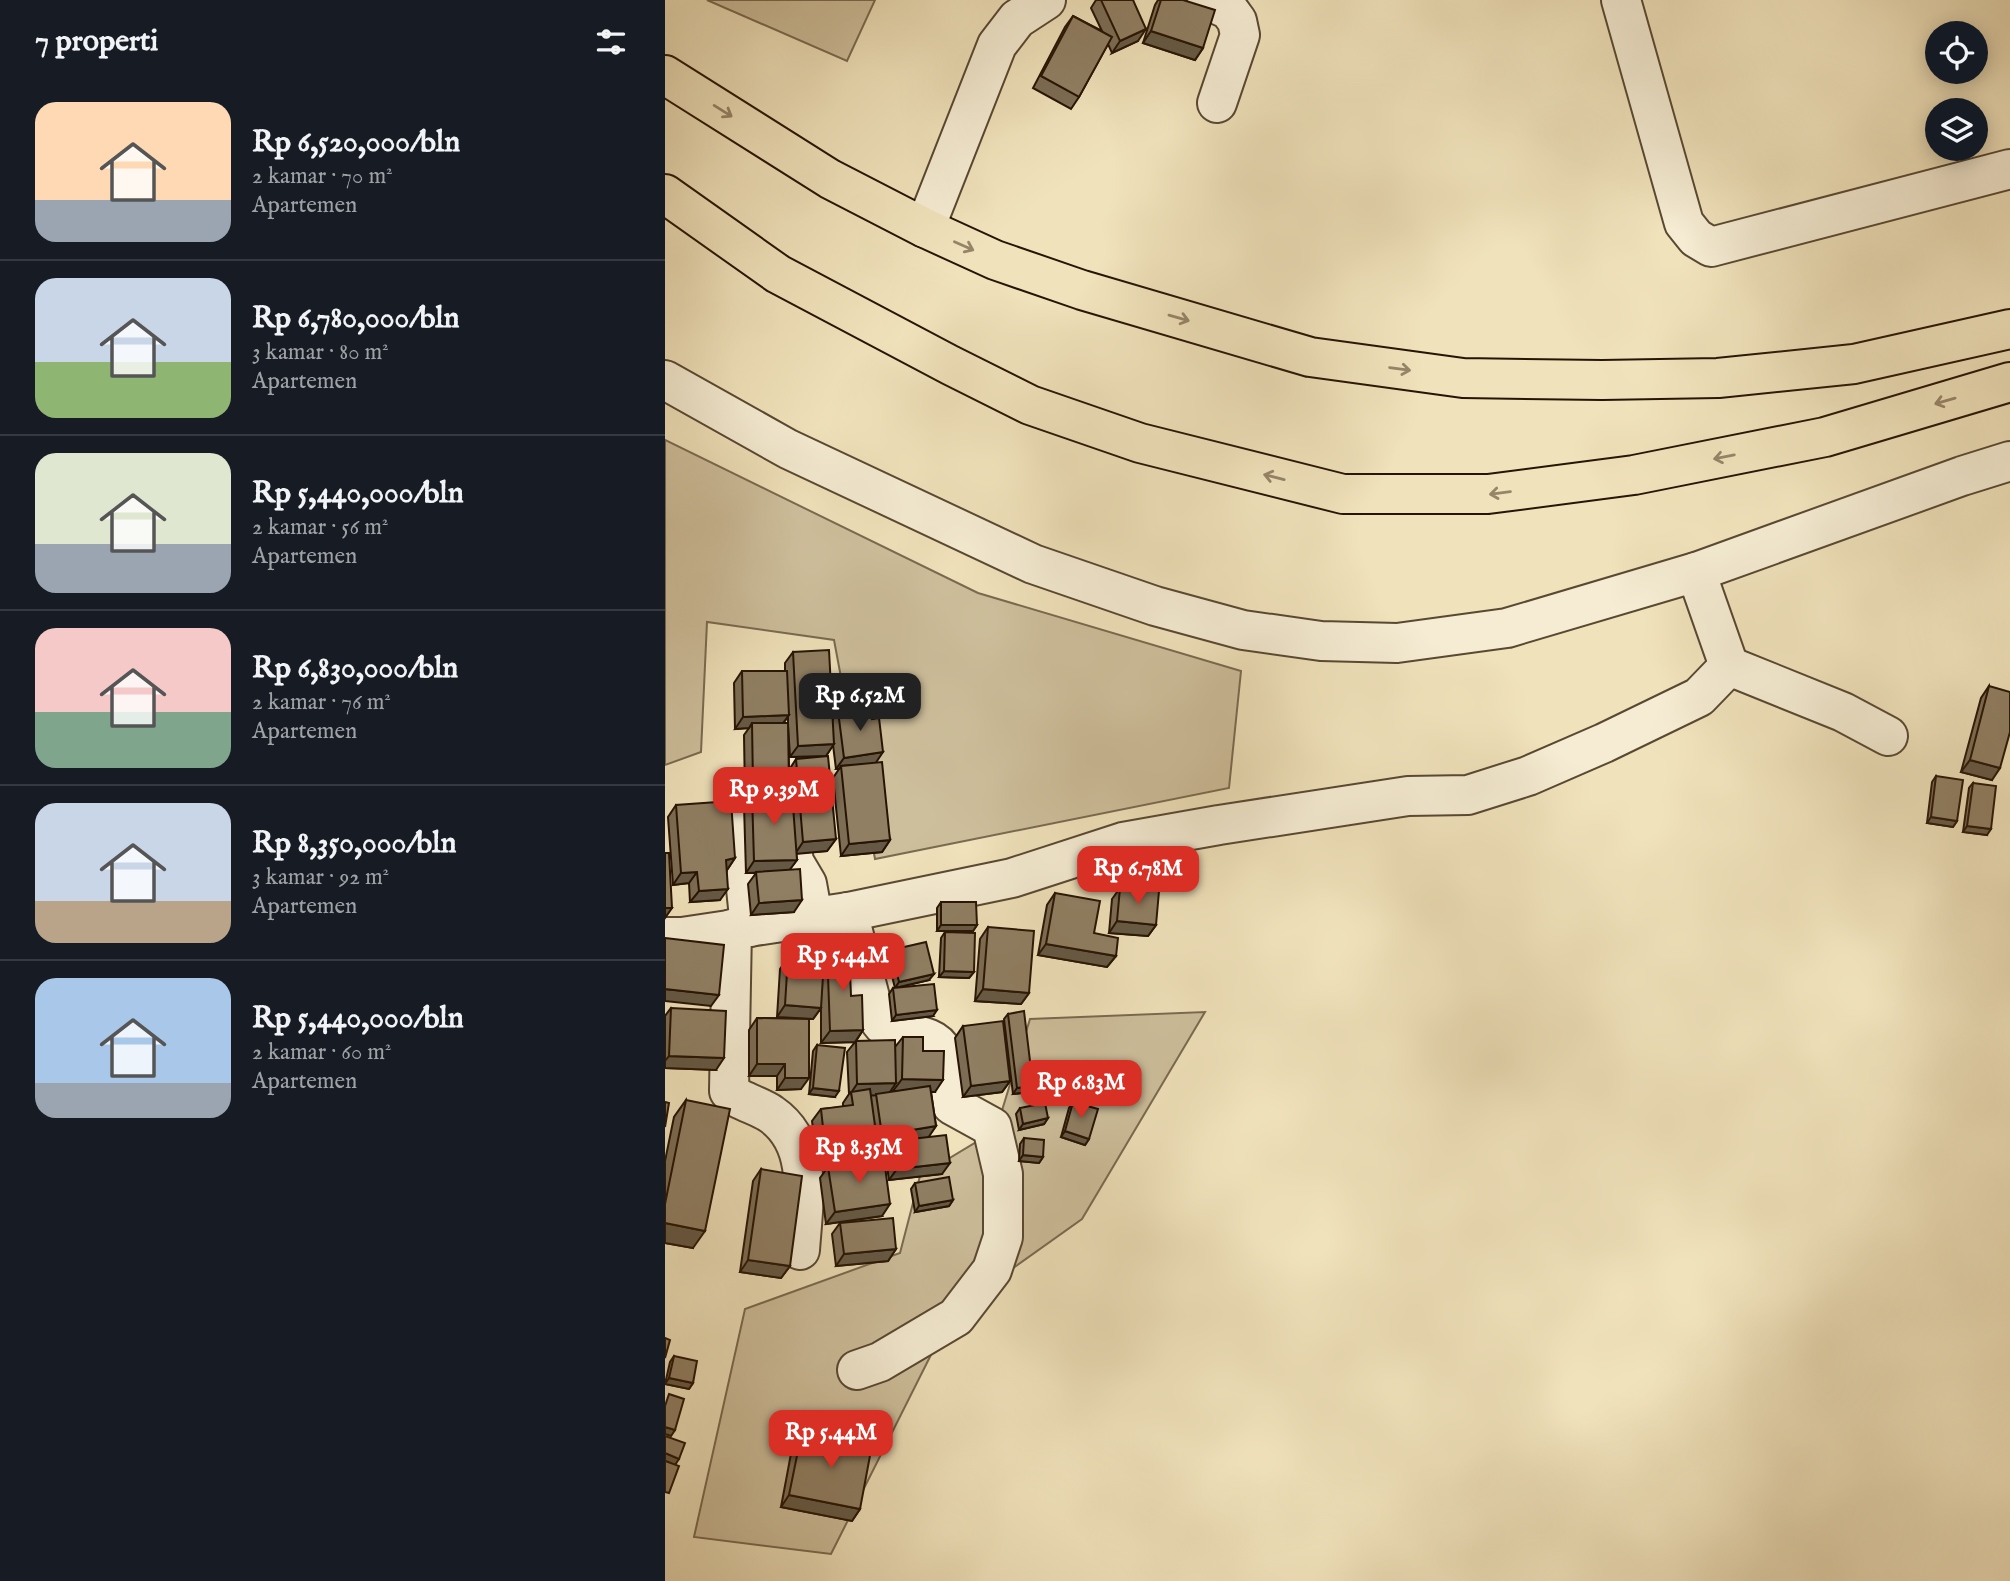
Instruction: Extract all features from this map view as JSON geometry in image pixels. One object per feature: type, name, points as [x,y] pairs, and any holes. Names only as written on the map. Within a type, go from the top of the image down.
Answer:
[{"type":"highway","points":[[665,75],[830,179],[925,228],[995,260],[1082,290],[1310,357],[1463,378],[1718,378],[1854,364],[2010,329]]},
{"type":"highway","points":[[665,194],[778,274],[1030,405],[1140,443],[1343,494],[1488,494],[1634,475],[1825,437],[2010,382]]},
{"type":"street","points":[[925,228],[997,45],[1017,19],[1046,0]]},
{"type":"street","points":[[1207,0],[1229,10],[1237,21],[1240,35],[1217,103]]},
{"type":"street","points":[[1621,0],[1684,223],[1696,238],[1711,247],[2010,169]]},
{"type":"street","points":[[665,380],[788,449],[1033,564],[1155,606],[1243,630],[1321,641],[1397,643],[1507,628],[1696,572],[2010,461]]},
{"type":"street","points":[[1696,572],[1730,666],[1843,712],[1888,736]]},
{"type":"street","points":[[665,937],[683,937],[830,914],[1012,878],[1123,842],[1219,825],[1408,796],[1468,795],[1528,776],[1699,697],[1730,666]]},
{"type":"street","points":[[781,700],[785,795],[794,862],[830,914],[879,1021],[887,1029],[918,1035],[934,1041],[942,1049],[948,1066],[952,1105],[992,1127],[1003,1174],[1003,1237],[992,1270],[956,1317],[891,1355],[857,1370]]},
{"type":"street","points":[[740,830],[741,928],[729,1091],[737,1098],[772,1114],[786,1127],[796,1142],[804,1181],[800,1250]]},
{"type":"shaded area","points":[[707,0],[875,0],[847,61]]},
{"type":"shaded area","points":[[665,440],[978,593],[1241,671],[1229,788],[875,859],[834,640],[707,622],[701,752],[665,765]]},
{"type":"shaded area","points":[[1205,1012],[1082,1219],[953,1311],[831,1554],[694,1537],[745,1309],[900,1253],[920,1176],[996,1130],[1030,1019]]},
{"type":"building","points":[[1101,0],[1133,0],[1146,29],[1120,41]]},
{"type":"building","points":[[1161,0],[1183,0],[1215,10],[1203,48],[1151,31]]},
{"type":"building","points":[[1073,16],[1112,37],[1079,97],[1041,76]]},
{"type":"building","points":[[829,650],[834,744],[798,746],[793,652]]},
{"type":"building","points":[[742,671],[787,671],[789,715],[743,717]]},
{"type":"building","points":[[1989,686],[2010,692],[2010,732],[2000,768],[1970,760]]},
{"type":"building","points":[[870,707],[872,719],[879,718],[883,752],[844,758],[838,711]]},
{"type":"building","points":[[752,723],[788,723],[789,782],[753,783]]},
{"type":"building","points":[[828,756],[836,839],[803,842],[796,759]]},
{"type":"building","points":[[882,762],[890,840],[849,844],[841,766]]},
{"type":"building","points":[[1936,776],[1963,780],[1957,821],[1931,817]]},
{"type":"building","points":[[1973,783],[1996,786],[1991,829],[1967,826]]},
{"type":"building","points":[[792,792],[797,860],[754,861],[752,794]]},
{"type":"building","points":[[731,801],[735,858],[726,860],[728,889],[699,891],[697,872],[681,873],[676,805]]},
{"type":"building","points":[[665,853],[669,853],[672,908],[665,908]]},
{"type":"building","points":[[800,869],[802,900],[759,903],[756,872]]},
{"type":"building","points":[[1120,888],[1159,891],[1156,925],[1117,921]]},
{"type":"building","points":[[1055,893],[1100,901],[1094,933],[1118,938],[1116,956],[1046,944]]},
{"type":"building","points":[[941,902],[976,902],[977,925],[941,925]]},
{"type":"building","points":[[988,927],[1034,931],[1029,993],[983,989]]},
{"type":"building","points":[[945,932],[975,933],[974,972],[944,971]]},
{"type":"building","points":[[665,938],[724,945],[719,995],[665,989]]},
{"type":"building","points":[[926,942],[934,974],[899,982],[891,950]]},
{"type":"building","points":[[849,947],[851,996],[862,995],[863,1030],[830,1031],[827,948]]},
{"type":"building","points":[[788,957],[824,960],[821,1008],[785,1005]]},
{"type":"building","points":[[934,984],[937,1010],[896,1015],[893,988]]},
{"type":"building","points":[[671,1008],[726,1011],[724,1058],[669,1056]]},
{"type":"building","points":[[1024,1011],[1033,1086],[1017,1088],[1008,1014]]},
{"type":"building","points":[[757,1018],[809,1019],[809,1078],[785,1078],[785,1064],[757,1064]]},
{"type":"building","points":[[1003,1021],[1010,1081],[971,1086],[963,1026]]},
{"type":"building","points":[[903,1037],[923,1037],[923,1051],[944,1051],[943,1080],[902,1079]]},
{"type":"building","points":[[895,1040],[896,1083],[857,1084],[856,1041]]},
{"type":"building","points":[[817,1045],[845,1048],[839,1091],[813,1088]]},
{"type":"building","points":[[930,1086],[936,1126],[882,1135],[876,1094]]},
{"type":"building","points":[[870,1089],[877,1140],[825,1146],[821,1109],[853,1105],[851,1092]]},
{"type":"building","points":[[686,1100],[730,1109],[705,1231],[665,1223],[665,1204]]},
{"type":"building","points":[[665,1102],[669,1103],[665,1127]]},
{"type":"building","points":[[1073,1102],[1098,1109],[1089,1139],[1065,1131]]},
{"type":"building","points":[[1045,1103],[1048,1118],[1023,1124],[1020,1108]]},
{"type":"building","points":[[946,1135],[950,1163],[897,1169],[894,1141]]},
{"type":"building","points":[[1024,1138],[1044,1140],[1043,1157],[1023,1155]]},
{"type":"building","points":[[884,1159],[890,1204],[835,1212],[828,1167]]},
{"type":"building","points":[[761,1169],[802,1176],[790,1266],[748,1260]]},
{"type":"building","points":[[949,1177],[953,1200],[919,1206],[915,1183]]},
{"type":"building","points":[[893,1218],[896,1249],[844,1254],[840,1223]]},
{"type":"building","points":[[665,1338],[670,1340],[665,1358]]},
{"type":"building","points":[[674,1356],[697,1361],[693,1383],[669,1378]]},
{"type":"building","points":[[669,1394],[684,1399],[675,1430],[665,1427],[665,1406]]},
{"type":"building","points":[[802,1431],[872,1445],[860,1509],[789,1495]]},
{"type":"building","points":[[665,1436],[685,1443],[679,1459],[665,1453]]},
{"type":"building","points":[[665,1461],[679,1466],[669,1493],[665,1492]]}]
